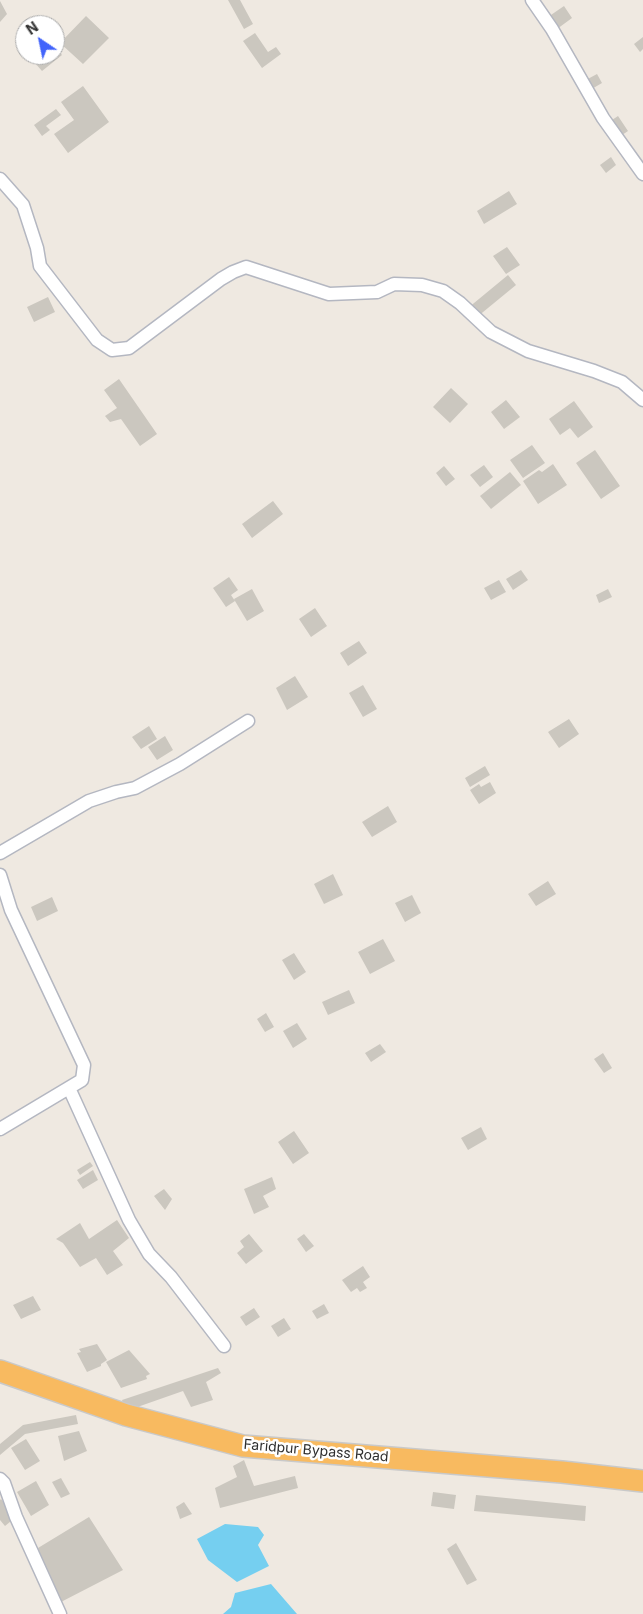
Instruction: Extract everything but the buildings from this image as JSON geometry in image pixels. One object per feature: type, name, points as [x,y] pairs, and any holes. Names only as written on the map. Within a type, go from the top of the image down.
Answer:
[{"type":"highway","name":"Faridpur Bypass Road","points":[[0,1371],[126,1415],[243,1446],[643,1480]]},
{"type":"street","points":[[532,0],[552,28],[603,118],[643,174]]},
{"type":"street","points":[[0,179],[23,205],[37,248],[40,266],[97,340],[112,350],[129,348],[221,280],[233,272],[246,267],[329,294],[377,292],[394,284],[422,285],[443,291],[460,303],[491,332],[528,351],[594,371],[622,382],[643,400]]},
{"type":"street","points":[[0,853],[89,801],[135,788],[180,764],[248,721]]},
{"type":"street","points":[[0,875],[11,910],[84,1065],[82,1080],[0,1130]]},
{"type":"street","points":[[69,1088],[129,1220],[148,1254],[171,1277],[224,1346]]},
{"type":"street","points":[[0,1480],[4,1482],[16,1517],[60,1614]]},
{"type":"water","points":[[225,1524],[258,1527],[264,1535],[258,1545],[269,1566],[237,1582],[208,1560],[197,1539]]},
{"type":"water","points":[[271,1584],[297,1614],[223,1614],[231,1607],[235,1593]]}]
